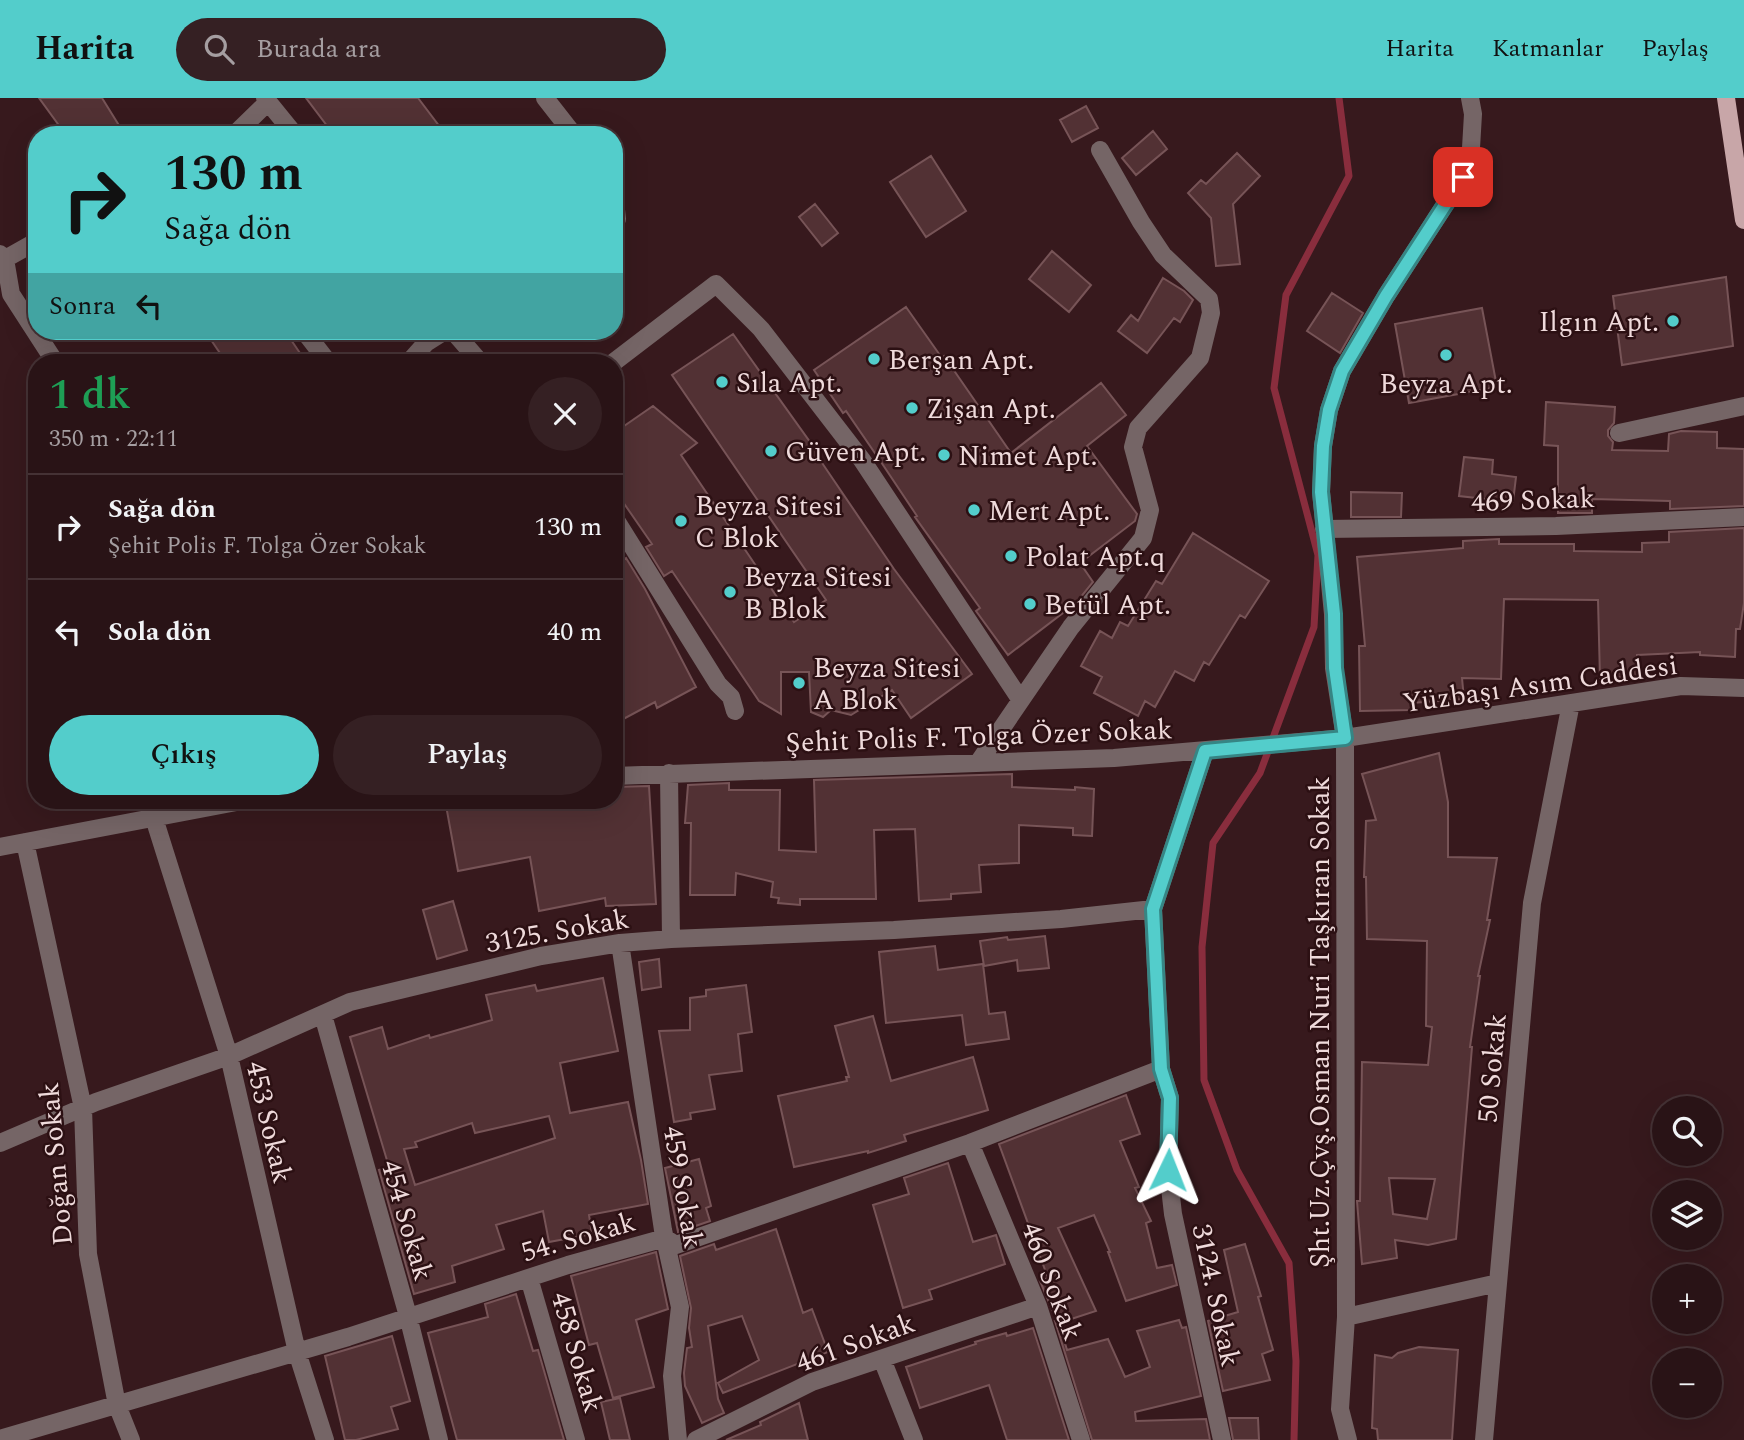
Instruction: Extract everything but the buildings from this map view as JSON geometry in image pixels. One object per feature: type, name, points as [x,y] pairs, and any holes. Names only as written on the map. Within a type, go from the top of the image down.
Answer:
[{"type":"main road","points":[[1726,98],[1744,220]]},
{"type":"street","points":[[545,98],[567,126]]},
{"type":"street","name":"Şht.Uz.Çvş.Osman Nuri Taşkıran Sokak","points":[[1348,1440],[1340,1409],[1346,1317],[1345,738],[1335,668],[1334,614],[1321,492],[1323,446],[1329,410],[1342,371],[1386,296],[1463,177],[1471,148],[1473,114],[1470,98]]},
{"type":"street","points":[[242,126],[266,100],[288,126]]},
{"type":"street","points":[[978,763],[1071,627],[1143,537],[1150,510],[1133,447],[1139,428],[1200,358],[1211,313],[1209,299],[1163,255],[1100,150]]},
{"type":"street","points":[[28,245],[3,257],[11,294],[28,320]]},
{"type":"street","points":[[623,355],[716,284],[761,329],[862,460],[1020,699]]},
{"type":"street","points":[[311,340],[322,354]]},
{"type":"street","points":[[461,340],[473,354]]},
{"type":"street","points":[[1619,433],[1744,406]]},
{"type":"street","name":"469 Sokak","points":[[1324,529],[1556,526],[1744,517]]},
{"type":"street","points":[[623,531],[718,684],[730,697],[735,711]]},
{"type":"street","name":"Yüzbaşı Asım Caddesi","points":[[1345,738],[1681,686],[1744,688]]},
{"type":"street","name":"50 Sokak","points":[[1484,1440],[1532,903],[1571,703]]},
{"type":"street","name":"Şehit Polis F. Tolga Özer Sokak","points":[[623,776],[1114,758],[1345,738]]},
{"type":"street","name":"3124. Sokak","points":[[1205,751],[1153,909],[1161,1069],[1170,1098],[1168,1170],[1173,1214],[1222,1440]]},
{"type":"street","points":[[669,773],[671,939]]},
{"type":"street","points":[[0,847],[200,809]]},
{"type":"street","name":"453 Sokak","points":[[154,818],[229,1056],[297,1352],[326,1440]]},
{"type":"street","name":"Doğan Sokak","points":[[25,842],[83,1108],[88,1254],[117,1405],[131,1440]]},
{"type":"street","name":"3125. Sokak","points":[[0,1143],[83,1108],[229,1056],[350,1002],[541,956],[620,943],[671,939],[894,930],[1061,919],[1153,909]]},
{"type":"street","name":"459 Sokak","points":[[620,943],[665,1238],[680,1307],[672,1376],[678,1440]]},
{"type":"street","name":"454 Sokak","points":[[323,1015],[408,1316],[439,1440]]},
{"type":"street","name":"54. Sokak","points":[[0,1439],[297,1352],[665,1238],[676,1245],[970,1143],[1161,1069]]},
{"type":"street","name":"460 Sokak","points":[[970,1143],[1038,1306],[1081,1440]]},
{"type":"street","name":"458 Sokak","points":[[529,1278],[576,1440]]},
{"type":"street","points":[[1346,1317],[1498,1283]]},
{"type":"street","name":"461 Sokak","points":[[696,1440],[812,1382],[1038,1306]]},
{"type":"street","points":[[882,1359],[914,1440]]},
{"type":"waterway","points":[[1294,1440],[1296,1361],[1289,1263],[1237,1170],[1204,1080],[1202,947],[1213,843],[1260,773],[1314,627],[1318,555],[1274,388],[1286,295],[1349,176],[1339,98]]},
{"type":"place","name":"Ilgın Apt.","points":[[1673,321]]},
{"type":"place","name":"Beyza Apt.","points":[[1446,355]]},
{"type":"place","name":"Berşan Apt.","points":[[874,359]]},
{"type":"place","name":"Sıla Apt.","points":[[722,382]]},
{"type":"place","name":"Zişan Apt.","points":[[912,408]]},
{"type":"place","name":"Güven Apt.","points":[[771,451]]},
{"type":"place","name":"Nimet Apt.","points":[[944,455]]},
{"type":"place","name":"Mert Apt.","points":[[974,510]]},
{"type":"place","name":"Beyza Sitesi C Blok","points":[[681,521]]},
{"type":"place","name":"Polat Apt.q","points":[[1011,556]]},
{"type":"place","name":"Beyza Sitesi B Blok","points":[[730,592]]},
{"type":"place","name":"Betül Apt.","points":[[1030,604]]},
{"type":"place","name":"Beyza Sitesi A Blok","points":[[799,683]]},
{"type":"route","points":[[1168,1170],[1170,1098],[1161,1069],[1153,909],[1205,751],[1345,738],[1335,668],[1334,614],[1321,492],[1323,446],[1329,410],[1342,371],[1386,296],[1463,177]]}]
